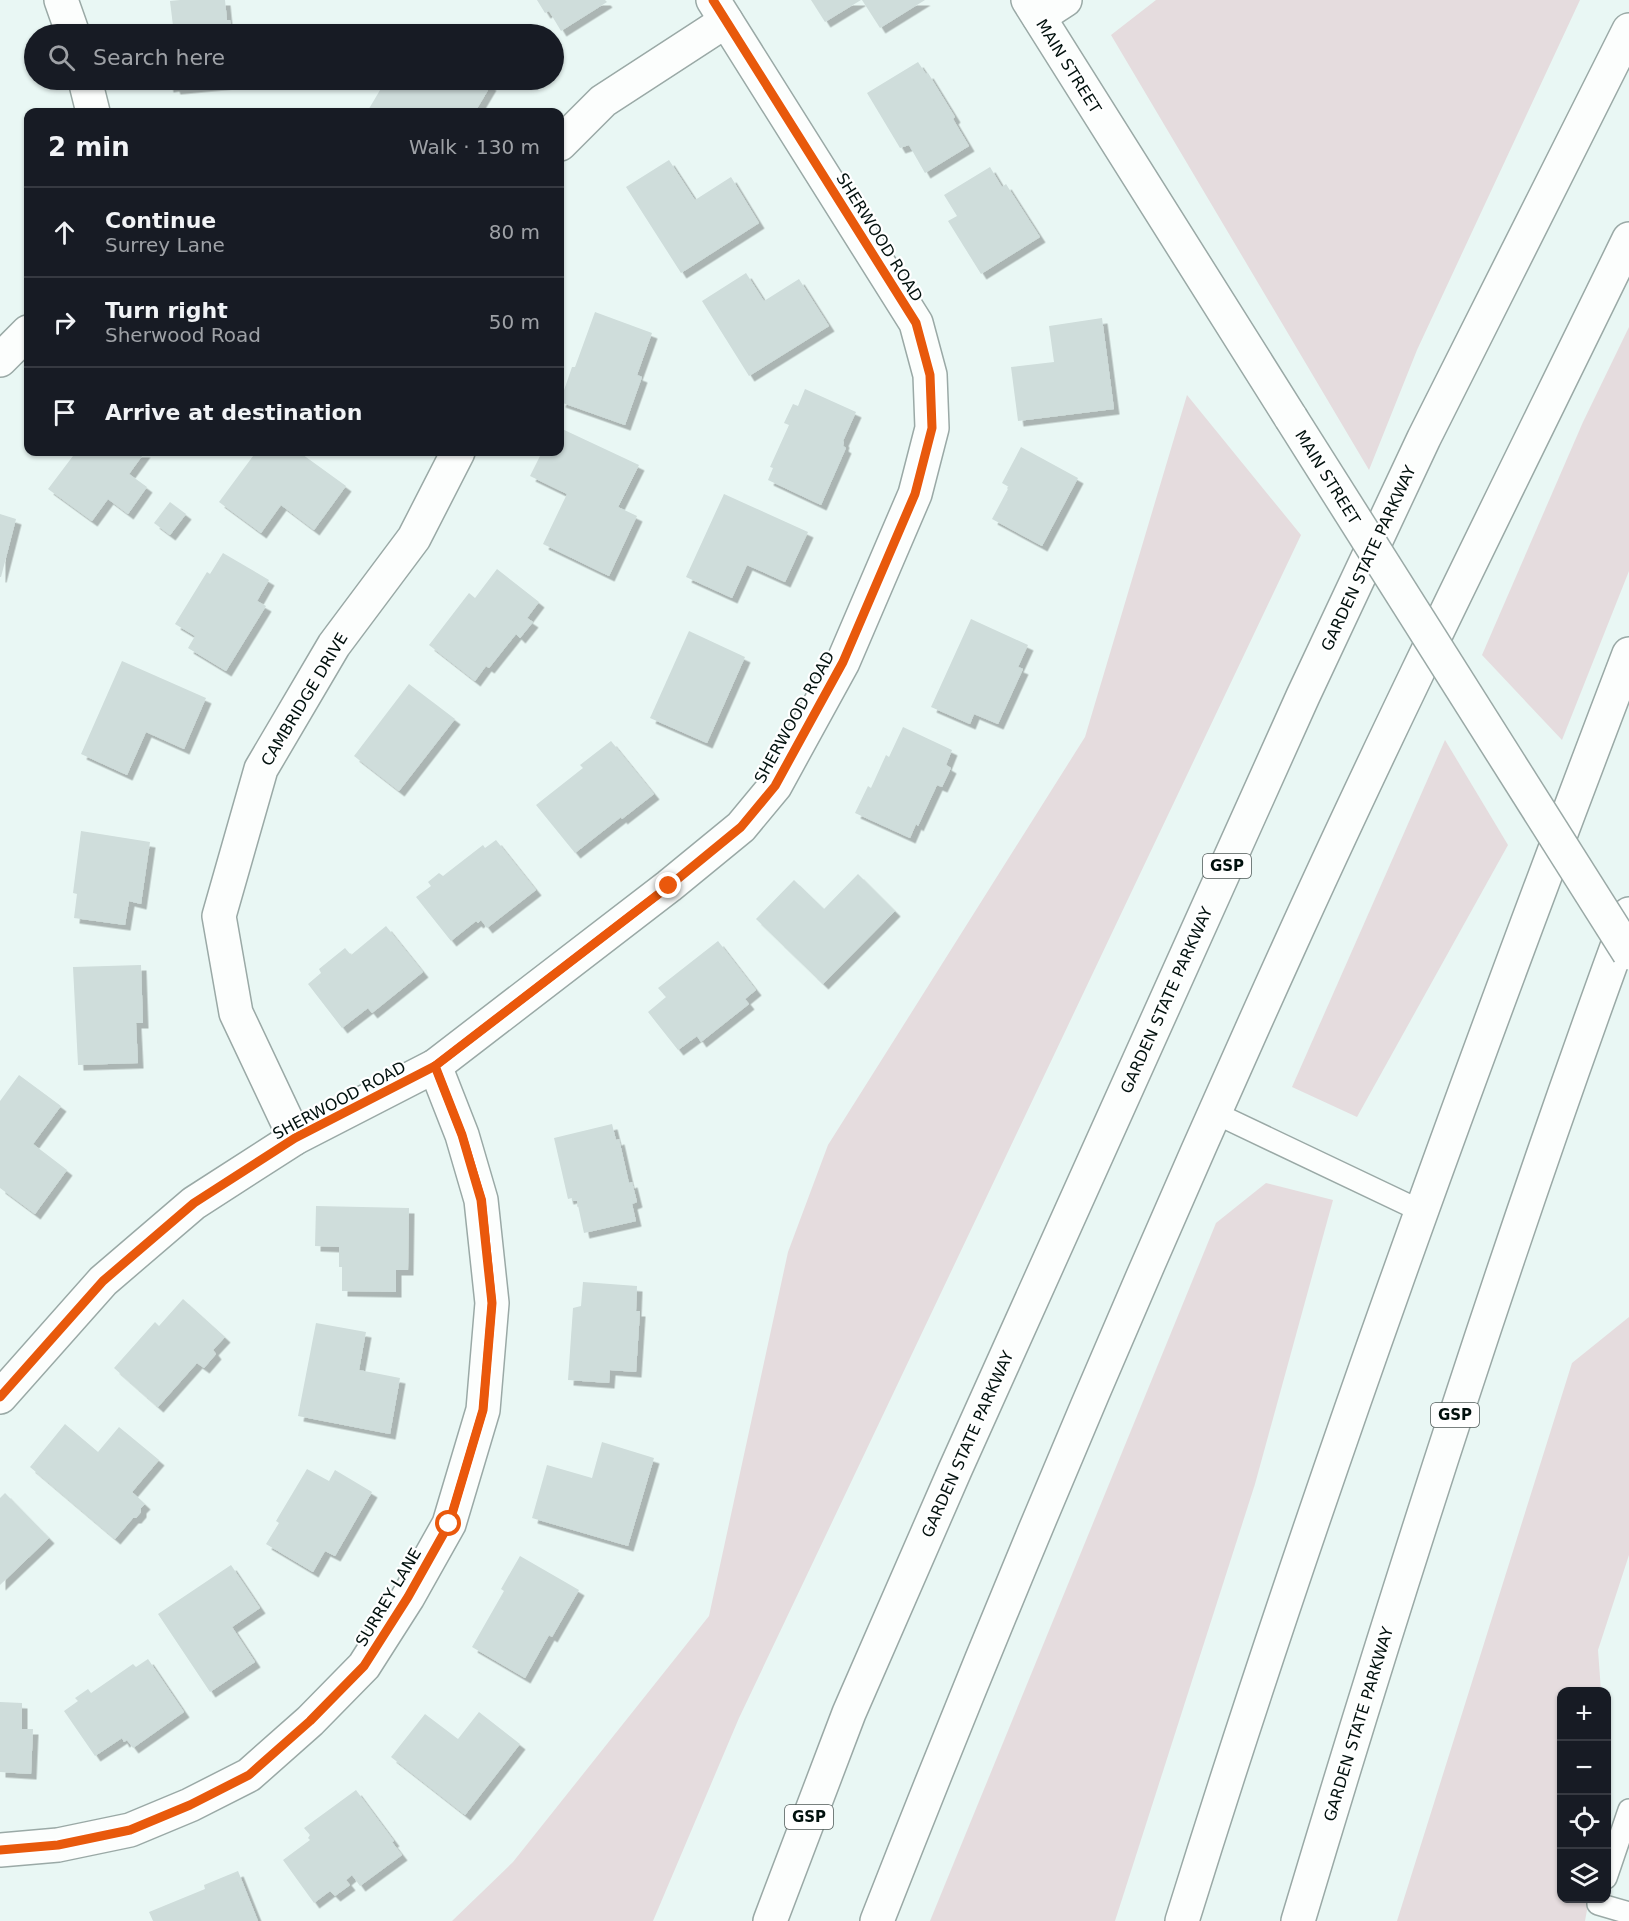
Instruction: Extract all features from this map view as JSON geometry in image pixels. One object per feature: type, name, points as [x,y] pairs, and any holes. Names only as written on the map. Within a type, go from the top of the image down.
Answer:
[{"type":"main road","points":[[61,0],[69,24]]},
{"type":"main road","name":"MAIN STREET","points":[[1044,6],[1291,418],[1629,953]]},
{"type":"main road","points":[[564,140],[603,101],[719,10]]},
{"type":"main road","name":"SHERWOOD ROAD","points":[[0,1397],[103,1281],[194,1203],[295,1138],[435,1066],[669,886],[741,827],[775,786],[843,662],[915,494],[932,428],[930,375],[916,323],[719,10]]},
{"type":"main road","name":"GARDEN STATE PARKWAY","points":[[770,1921],[849,1713],[955,1470],[1351,592],[1424,438],[1629,30]]},
{"type":"main road","points":[[88,90],[92,108]]},
{"type":"main road","points":[[877,1921],[1071,1446],[1289,946],[1477,550],[1629,240]]},
{"type":"main road","points":[[0,360],[24,336]]},
{"type":"main road","name":"CAMBRIDGE DRIVE","points":[[295,1138],[236,1013],[219,916],[261,769],[334,645],[414,538],[456,456]]},
{"type":"main road","points":[[1182,1921],[1285,1600],[1421,1211],[1629,654]]},
{"type":"main road","name":"GARDEN STATE PARKWAY","points":[[1298,1921],[1462,1394],[1629,914]]},
{"type":"main road","name":"SURREY LANE","points":[[0,1850],[58,1845],[130,1830],[190,1805],[249,1775],[310,1722],[364,1666],[408,1597],[449,1524],[483,1410],[492,1303],[482,1200],[462,1135],[435,1066]]},
{"type":"main road","points":[[747,1921],[849,1713]]},
{"type":"lane","points":[[1215,1113],[1421,1211]]},
{"type":"lane","points":[[1611,1863],[1629,1810]]},
{"type":"lane","points":[[1597,1908],[1629,1913]]},
{"type":"shaded area","points":[[1156,0],[1580,0],[1417,350],[1369,470],[1111,35]]},
{"type":"shaded area","points":[[1629,327],[1629,571],[1562,740],[1482,655],[1583,422]]},
{"type":"shaded area","points":[[1187,395],[1301,535],[739,1718],[653,1921],[452,1921],[513,1862],[709,1616],[788,1252],[828,1145],[1085,737]]},
{"type":"shaded area","points":[[1445,740],[1508,845],[1357,1117],[1292,1087]]},
{"type":"shaded area","points":[[1266,1183],[1333,1200],[1255,1484],[1115,1921],[930,1921],[1216,1223]]},
{"type":"shaded area","points":[[1629,1317],[1629,1555],[1598,1650],[1601,1687],[1557,1687],[1557,1903],[1588,1903],[1585,1921],[1397,1921],[1572,1363]]},
{"type":"building","points":[[225,0],[227,20],[230,20],[231,24],[173,24],[170,1]]},
{"type":"building","points":[[537,0],[605,0],[607,2],[564,29],[564,24],[557,24],[549,11],[545,13]]},
{"type":"building","points":[[811,0],[861,0],[825,22]]},
{"type":"building","points":[[862,0],[925,0],[880,28]]},
{"type":"building","points":[[918,62],[926,74],[928,73],[955,117],[953,119],[969,146],[925,173],[909,145],[900,148],[867,93]]},
{"type":"building","points":[[380,90],[488,90],[477,108],[369,108]]},
{"type":"building","points":[[669,160],[695,200],[731,177],[759,223],[681,273],[626,187]]},
{"type":"building","points":[[990,167],[1002,187],[1006,184],[1040,237],[981,274],[948,221],[957,216],[944,195]]},
{"type":"building","points":[[746,273],[764,301],[799,279],[829,326],[749,376],[702,301]]},
{"type":"building","points":[[595,312],[652,333],[637,375],[642,377],[625,425],[564,403],[564,390],[572,367],[575,367]]},
{"type":"building","points":[[1102,318],[1114,409],[1018,421],[1011,367],[1054,362],[1049,326]]},
{"type":"building","points":[[805,389],[856,412],[843,441],[843,446],[846,448],[821,505],[768,480],[773,468],[770,467],[789,425],[784,423],[793,404],[798,406]]},
{"type":"building","points":[[564,430],[639,465],[618,507],[637,516],[609,576],[543,544],[567,494],[530,476],[540,456],[564,456]]},
{"type":"building","points":[[1021,447],[1078,478],[1042,546],[992,519],[1009,487],[1002,483]]},
{"type":"building","points":[[73,456],[142,456],[129,474],[147,487],[128,514],[108,499],[92,521],[48,489]]},
{"type":"building","points":[[253,456],[305,456],[346,486],[314,530],[281,505],[261,533],[219,502]]},
{"type":"building","points":[[724,494],[808,532],[785,582],[747,565],[732,598],[686,577]]},
{"type":"building","points":[[170,502],[186,514],[170,535],[154,523]]},
{"type":"building","points":[[0,514],[16,519],[1,577],[0,577]]},
{"type":"building","points":[[223,553],[269,580],[257,601],[266,606],[226,671],[188,648],[195,636],[175,624],[207,572],[210,574]]},
{"type":"building","points":[[497,569],[539,602],[527,618],[533,622],[520,638],[516,634],[489,668],[486,666],[475,681],[429,645],[469,593],[475,598]]},
{"type":"building","points":[[971,619],[1028,645],[1018,667],[1023,669],[998,724],[974,714],[970,724],[931,707]]},
{"type":"building","points":[[689,631],[745,657],[707,743],[650,718]]},
{"type":"building","points":[[122,661],[206,698],[184,749],[146,732],[127,775],[81,754]]},
{"type":"building","points":[[409,684],[455,719],[399,791],[354,756]]},
{"type":"building","points":[[903,727],[952,750],[946,765],[951,768],[942,787],[937,785],[910,838],[855,813],[868,786],[871,788],[886,755],[889,757]]},
{"type":"building","points":[[611,741],[654,794],[575,853],[536,805],[583,768],[580,765]]},
{"type":"building","points":[[81,831],[150,842],[141,904],[129,901],[125,925],[74,918],[77,894],[73,893]]},
{"type":"building","points":[[496,840],[536,890],[487,928],[481,920],[478,923],[476,921],[451,941],[416,897],[431,886],[428,882],[439,873],[443,876],[483,845],[485,848]]},
{"type":"building","points":[[858,874],[895,911],[823,984],[756,919],[794,880],[824,909]]},
{"type":"building","points":[[386,926],[423,972],[372,1013],[368,1008],[342,1028],[308,984],[321,973],[319,969],[345,948],[351,955]]},
{"type":"building","points":[[718,941],[756,990],[745,999],[749,1004],[701,1042],[697,1036],[678,1050],[648,1012],[666,997],[658,988]]},
{"type":"building","points":[[141,965],[143,1023],[136,1023],[138,1063],[78,1065],[73,967]]},
{"type":"building","points":[[19,1075],[61,1106],[33,1144],[67,1170],[35,1214],[0,1188],[0,1101]]},
{"type":"building","points":[[612,1124],[616,1140],[619,1139],[629,1183],[632,1182],[637,1202],[632,1204],[636,1221],[584,1233],[577,1201],[572,1201],[572,1198],[568,1199],[554,1138]]},
{"type":"building","points":[[316,1206],[409,1208],[408,1270],[396,1270],[396,1292],[342,1291],[339,1247],[315,1246]]},
{"type":"building","points":[[583,1282],[637,1286],[636,1311],[640,1311],[636,1372],[610,1370],[609,1383],[568,1380],[573,1308],[581,1306]]},
{"type":"building","points":[[183,1299],[225,1337],[213,1350],[216,1354],[204,1368],[197,1363],[158,1407],[114,1368],[155,1322],[159,1326]]},
{"type":"building","points":[[316,1323],[366,1332],[359,1370],[400,1378],[390,1434],[298,1416]]},
{"type":"building","points":[[65,1424],[98,1452],[119,1427],[159,1460],[132,1492],[145,1504],[141,1512],[115,1539],[30,1467]]},
{"type":"building","points":[[602,1442],[654,1458],[628,1546],[532,1518],[547,1465],[592,1478]]},
{"type":"building","points":[[307,1469],[329,1481],[335,1470],[372,1492],[335,1556],[325,1551],[313,1572],[266,1544],[279,1523],[276,1521]]},
{"type":"building","points":[[5,1493],[49,1538],[0,1585],[0,1498]]},
{"type":"building","points":[[520,1556],[579,1590],[552,1637],[549,1635],[525,1678],[472,1647],[504,1591],[501,1589]]},
{"type":"building","points":[[231,1565],[260,1608],[232,1627],[255,1662],[210,1692],[158,1614]]},
{"type":"building","points":[[148,1659],[184,1712],[133,1748],[127,1740],[124,1742],[122,1738],[95,1756],[64,1711],[78,1701],[75,1698],[88,1689],[91,1693],[133,1664],[136,1667]]},
{"type":"building","points":[[0,1702],[22,1703],[22,1729],[33,1729],[31,1774],[0,1772]]},
{"type":"building","points":[[479,1712],[520,1744],[465,1815],[391,1757],[425,1714],[458,1739]]},
{"type":"building","points":[[356,1790],[402,1855],[360,1886],[352,1875],[346,1880],[350,1885],[335,1896],[330,1891],[314,1903],[283,1860],[310,1840],[308,1838],[310,1835],[304,1828]]},
{"type":"building","points":[[238,1871],[258,1921],[153,1921],[149,1912],[205,1889],[204,1885]]},
{"type":"cycle path","points":[[0,1397],[103,1281],[194,1203],[295,1138],[435,1066],[669,886],[741,827],[775,786],[843,662],[915,494],[932,428],[930,375],[916,323],[713,0]]},
{"type":"cycle path","points":[[0,1850],[58,1845],[130,1830],[190,1805],[249,1775],[310,1721],[364,1666],[408,1597],[449,1524],[483,1410],[492,1303],[481,1200],[462,1135],[435,1066]]},
{"type":"route","points":[[449,1524],[483,1410],[492,1303],[482,1200],[462,1135],[435,1066],[669,886]]}]
